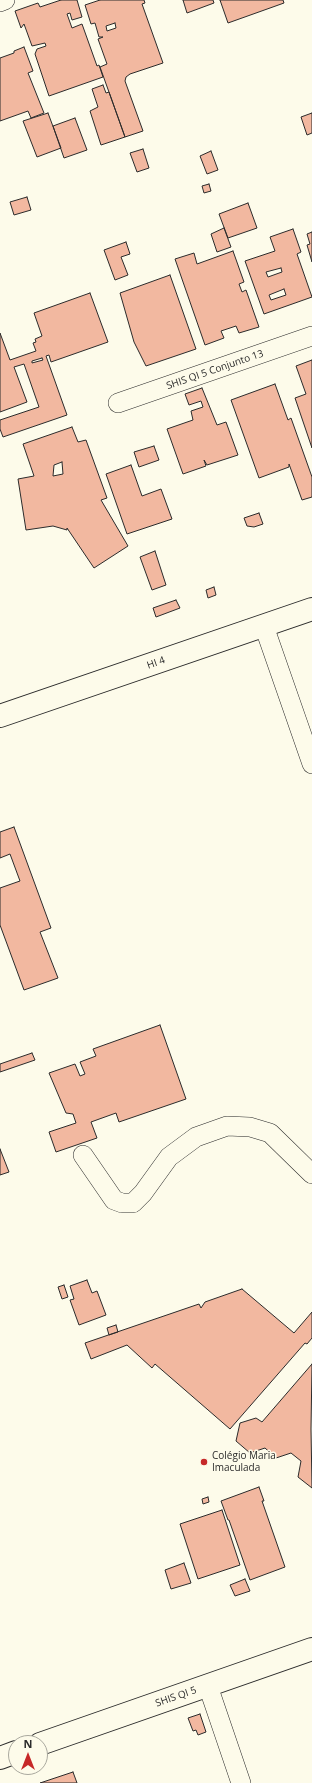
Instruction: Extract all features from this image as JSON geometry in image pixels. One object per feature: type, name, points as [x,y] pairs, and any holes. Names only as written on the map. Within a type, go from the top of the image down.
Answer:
[{"type":"street","points":[[0,2],[5,0]]},
{"type":"street","name":"SHIS QI 5 Conjunto 13","points":[[118,403],[312,336]]},
{"type":"street","name":"HI 4","points":[[0,716],[312,609]]},
{"type":"street","points":[[264,626],[312,764]]},
{"type":"street","points":[[83,1155],[114,1200],[122,1203],[133,1203],[143,1193],[169,1157],[196,1137],[227,1126],[250,1127],[270,1133],[312,1174]]},
{"type":"street","name":"SHIS QI 5","points":[[48,1741],[312,1650]]},
{"type":"street","points":[[208,1686],[241,1783]]},
{"type":"building","points":[[61,0],[77,0],[82,17],[72,20],[70,13],[67,14],[72,28],[82,24],[97,66],[99,65],[103,77],[49,96],[35,54],[37,49],[46,46],[45,43],[32,46],[24,24],[21,28],[15,11],[38,3],[40,7]]},
{"type":"building","points":[[100,0],[144,0],[145,3],[142,4],[163,63],[130,74],[126,77],[125,81],[143,131],[125,137],[100,67],[107,64],[98,39],[103,37],[99,37],[95,23],[91,24],[85,5]],"holes":[[[115,23],[116,28],[107,31],[106,26]]]},
{"type":"building","points":[[183,0],[213,0],[214,3],[187,13]]},
{"type":"building","points":[[220,0],[283,0],[284,3],[228,23]]},
{"type":"building","points":[[24,47],[33,71],[28,73],[44,113],[31,118],[28,111],[0,121],[0,58],[14,53],[14,51]]},
{"type":"building","points":[[103,85],[106,93],[109,92],[125,137],[101,145],[90,111],[98,107],[92,89]]},
{"type":"building","points":[[48,113],[61,148],[37,157],[23,121]]},
{"type":"building","points":[[312,113],[312,133],[307,135],[301,117]]},
{"type":"building","points":[[75,118],[87,150],[64,158],[53,126]]},
{"type":"building","points":[[143,149],[149,168],[137,172],[130,153]]},
{"type":"building","points":[[211,151],[218,170],[207,174],[200,156]]},
{"type":"building","points":[[209,184],[211,191],[204,193],[202,186]]},
{"type":"building","points":[[27,197],[31,210],[14,215],[10,202]]},
{"type":"building","points":[[248,203],[257,228],[228,238],[219,214]]},
{"type":"building","points":[[224,228],[231,247],[217,252],[211,234]]},
{"type":"building","points":[[293,229],[301,252],[297,254],[312,297],[264,314],[245,261],[275,251],[270,237]],"holes":[[[281,268],[282,272],[268,277],[266,272]],[[284,289],[286,295],[271,300],[269,295]]]},
{"type":"building","points":[[312,232],[312,262],[307,245],[310,244],[307,234]]},
{"type":"building","points":[[126,242],[130,254],[121,257],[128,275],[115,280],[104,250]]},
{"type":"building","points":[[233,251],[244,282],[239,284],[242,292],[246,290],[259,327],[239,333],[236,326],[221,331],[224,338],[205,345],[175,259],[194,253],[197,264]]},
{"type":"building","points":[[170,275],[196,349],[146,366],[134,342],[120,293]]},
{"type":"building","points":[[90,293],[108,342],[51,362],[49,355],[46,356],[67,415],[3,437],[0,429],[0,420],[39,407],[24,364],[14,367],[27,402],[0,412],[0,333],[10,360],[36,351],[33,343],[36,342],[35,339],[42,336],[34,313]],"holes":[[[42,358],[43,360],[32,363],[32,361]]]},
{"type":"building","points":[[312,360],[312,448],[295,398],[306,394],[296,366]]},
{"type":"building","points":[[275,384],[288,420],[291,418],[312,477],[312,497],[302,500],[289,464],[289,467],[259,478],[231,400]]},
{"type":"building","points":[[202,388],[217,425],[226,422],[238,455],[207,465],[204,460],[206,466],[183,474],[167,429],[193,420],[191,411],[203,407],[201,401],[189,405],[185,394]]},
{"type":"building","points":[[72,427],[78,442],[86,440],[107,498],[101,500],[128,546],[94,568],[67,528],[67,530],[53,526],[26,530],[18,479],[34,476],[23,444]],"holes":[[[62,462],[63,474],[53,476],[54,465]]]},
{"type":"building","points":[[154,446],[159,460],[139,467],[134,452]]},
{"type":"building","points":[[131,465],[142,496],[161,489],[172,519],[127,534],[106,474]]},
{"type":"building","points":[[259,513],[263,524],[254,527],[247,526],[244,518]]},
{"type":"building","points":[[155,551],[166,585],[152,590],[140,557]]},
{"type":"building","points":[[214,587],[216,595],[208,598],[206,590]]},
{"type":"building","points":[[176,600],[180,608],[156,617],[153,608]]},
{"type":"building","points":[[14,827],[51,928],[40,932],[58,978],[24,990],[0,925],[0,888],[20,881],[10,854],[0,858],[0,832]]},
{"type":"building","points":[[160,1025],[186,1099],[119,1122],[116,1113],[91,1122],[97,1138],[56,1152],[49,1132],[76,1123],[73,1114],[66,1113],[49,1073],[75,1064],[80,1076],[85,1074],[80,1062],[96,1056],[93,1049]]},
{"type":"building","points":[[32,1053],[35,1060],[0,1072],[0,1064]]},
{"type":"building","points":[[0,1149],[9,1172],[0,1175]]},
{"type":"building","points":[[87,1280],[92,1293],[97,1291],[106,1315],[79,1325],[70,1300],[74,1299],[70,1286]]},
{"type":"building","points":[[64,1285],[68,1297],[62,1299],[58,1287]]},
{"type":"building","points":[[242,1289],[294,1333],[312,1312],[312,1338],[307,1344],[305,1343],[230,1429],[155,1364],[152,1368],[127,1345],[91,1359],[85,1343],[199,1304],[201,1308],[205,1302]]},
{"type":"building","points":[[116,1325],[118,1332],[109,1335],[107,1328]]},
{"type":"building","points":[[312,1364],[312,1488],[298,1477],[301,1461],[291,1453],[276,1458],[265,1448],[250,1453],[236,1441],[240,1423],[256,1418],[262,1422]]},
{"type":"building","points":[[259,1487],[264,1501],[262,1501],[285,1567],[250,1580],[221,1501]]},
{"type":"building","points":[[208,1497],[209,1502],[203,1504],[202,1499]]},
{"type":"building","points":[[222,1510],[240,1565],[198,1579],[180,1524]]},
{"type":"building","points":[[184,1563],[191,1583],[171,1589],[165,1570]]},
{"type":"building","points":[[245,1579],[250,1591],[235,1596],[230,1585]]},
{"type":"building","points":[[200,1714],[206,1732],[198,1735],[196,1730],[193,1731],[188,1718]]},
{"type":"building","points":[[73,1772],[77,1783],[40,1783]]},
{"type":"place","name":"Colégio Maria Imaculada","points":[[204,1462]]}]
